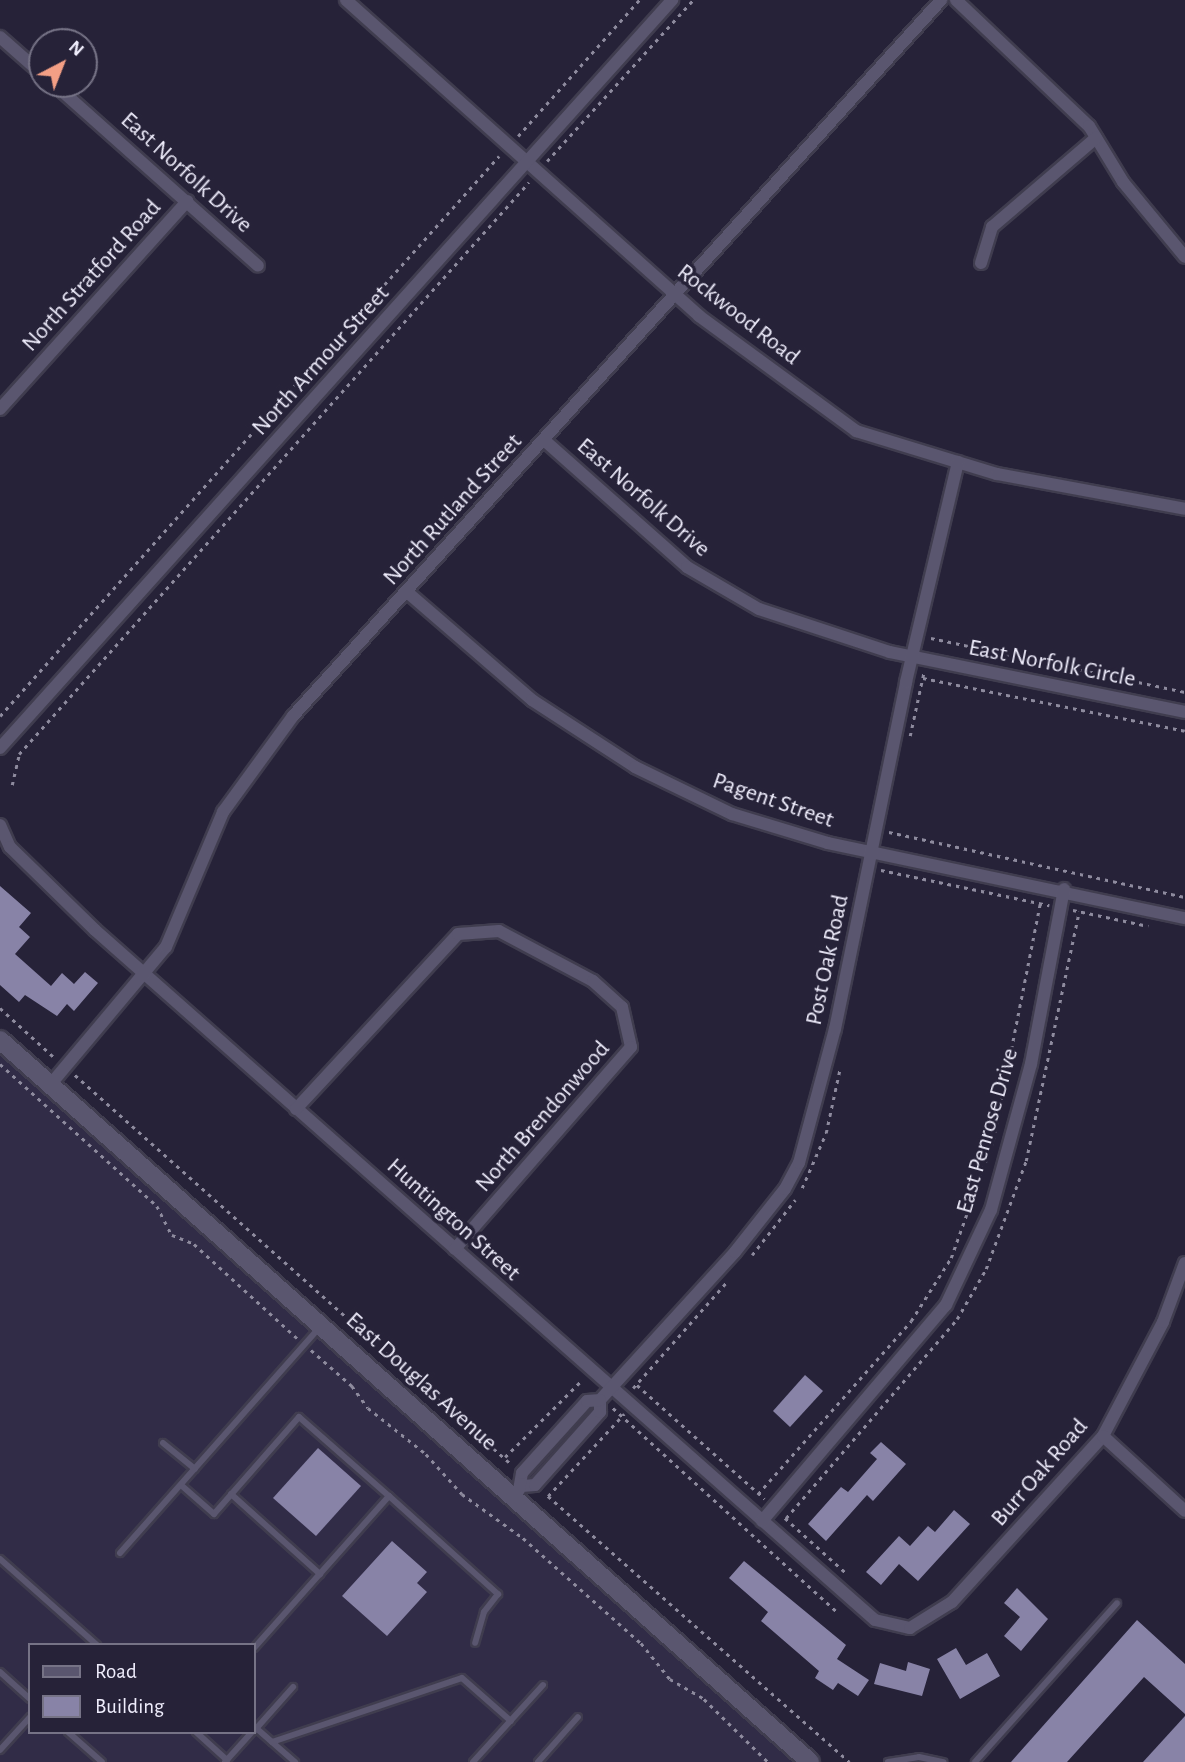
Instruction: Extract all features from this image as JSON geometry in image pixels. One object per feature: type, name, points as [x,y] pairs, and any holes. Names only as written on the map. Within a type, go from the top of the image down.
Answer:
[{"type":"street","name":"North Armour Street","points":[[0,748],[672,0]]},
{"type":"street","name":"North Rutland Street","points":[[50,1085],[166,947],[223,812],[293,716],[941,0]]},
{"type":"street","points":[[956,0],[1034,71],[1096,138],[1123,181],[1185,257]]},
{"type":"street","name":"Rockwood Road","points":[[354,3],[508,147],[675,295],[856,431],[997,474],[1185,509]]},
{"type":"street","points":[[0,37],[28,62]]},
{"type":"street","name":"East Norfolk Drive","points":[[70,98],[258,266]]},
{"type":"street","points":[[981,263],[992,228],[1096,138]]},
{"type":"street","name":"North Stratford Road","points":[[0,410],[187,201]]},
{"type":"street","name":"East Norfolk Drive","points":[[544,440],[687,567],[759,609],[912,657]]},
{"type":"street","name":"Post Oak Road","points":[[523,1485],[600,1412],[601,1399],[735,1252],[785,1189],[799,1163],[878,854],[912,657],[958,462]]},
{"type":"street","name":"Pagent Street","points":[[407,592],[531,700],[635,767],[733,814],[878,854],[1064,889],[1185,918]]},
{"type":"street","name":"East Norfolk Circle","points":[[912,657],[1185,712]]},
{"type":"street","name":"Huntington Street","points":[[0,825],[10,847],[144,974],[875,1620],[897,1625]]},
{"type":"street","name":"East Penrose Drive","points":[[762,1521],[946,1305],[969,1257],[991,1210],[1031,1064],[1064,889]]},
{"type":"street","name":"North Brendonwood","points":[[296,1109],[458,933],[499,932],[593,981],[622,1007],[631,1047],[455,1249]]},
{"type":"street","name":"East Douglas Avenue","points":[[0,1040],[322,1326],[523,1485],[810,1762]]},
{"type":"street","name":"Burr Oak Road","points":[[897,1625],[910,1628],[952,1602],[1103,1436],[1163,1322],[1185,1263]]},
{"type":"street","points":[[1103,1436],[1185,1511]]},
{"type":"lane","points":[[120,1553],[322,1326]]},
{"type":"lane","points":[[181,1485],[214,1514],[299,1417],[498,1594],[484,1612],[475,1643]]},
{"type":"lane","points":[[163,1443],[195,1469]]},
{"type":"lane","points":[[231,1494],[320,1574]]},
{"type":"lane","points":[[256,1646],[389,1496]]},
{"type":"lane","points":[[0,1559],[95,1643]]},
{"type":"lane","points":[[975,1762],[1117,1603]]},
{"type":"lane","points":[[0,1672],[28,1697]]},
{"type":"lane","points":[[272,1742],[462,1678],[511,1721]]},
{"type":"lane","points":[[473,1762],[543,1685]]},
{"type":"lane","points":[[256,1728],[293,1687]]},
{"type":"lane","points":[[538,1762],[578,1717]]},
{"type":"lane","points":[[0,1750],[28,1719]]},
{"type":"lane","points":[[256,1731],[295,1762]]},
{"type":"lane","points":[[70,1734],[102,1762]]},
{"type":"lane","points":[[198,1734],[226,1761],[250,1734]]},
{"type":"lane","points":[[888,1762],[919,1757],[943,1762]]},
{"type":"path","points":[[0,716],[639,0]]},
{"type":"path","points":[[12,785],[19,754],[26,745],[693,0]]},
{"type":"path","points":[[908,743],[934,626]]},
{"type":"path","points":[[932,638],[1185,692]]},
{"type":"path","points":[[923,678],[1185,731]]},
{"type":"path","points":[[878,883],[881,870],[878,854],[891,824]]},
{"type":"path","points":[[889,832],[1185,897]]},
{"type":"path","points":[[881,870],[1148,926]]},
{"type":"path","points":[[758,1494],[911,1321],[951,1258],[993,1141],[1040,904]]},
{"type":"path","points":[[0,1008],[505,1457],[523,1485],[548,1496],[850,1762]]},
{"type":"path","points":[[0,1064],[157,1206],[172,1236],[194,1244],[352,1387],[368,1408],[425,1454],[462,1494],[523,1538],[641,1643],[670,1679],[704,1699],[768,1762]]},
{"type":"path","points":[[747,1260],[784,1218],[810,1175],[826,1133],[840,1067]]},
{"type":"path","points":[[548,1496],[623,1417],[627,1402],[637,1385],[729,1281]]},
{"type":"path","points":[[505,1457],[580,1378],[836,1611]]},
{"type":"path","points":[[631,1380],[845,1572]]},
{"type":"shaded area","points":[[0,1040],[810,1762],[0,1762]]},
{"type":"building","points":[[0,886],[31,913],[19,927],[30,937],[15,954],[51,986],[62,973],[74,984],[85,972],[98,983],[74,1011],[67,1004],[57,1016],[25,995],[19,1002],[0,985]]},
{"type":"building","points":[[805,1375],[823,1391],[790,1427],[773,1411]]},
{"type":"building","points":[[881,1442],[906,1464],[873,1501],[867,1495],[826,1541],[808,1524],[841,1487],[848,1492],[877,1459],[870,1453]]},
{"type":"building","points":[[318,1448],[361,1486],[316,1536],[273,1498]]},
{"type":"building","points":[[954,1510],[970,1524],[918,1581],[899,1564],[881,1585],[866,1572],[899,1536],[910,1546],[928,1526],[935,1532]]},
{"type":"building","points":[[392,1541],[427,1572],[417,1583],[427,1592],[387,1636],[342,1596]]},
{"type":"building","points":[[744,1561],[846,1645],[837,1659],[869,1680],[858,1696],[838,1683],[833,1690],[815,1678],[819,1671],[761,1621],[768,1612],[729,1578]]},
{"type":"building","points":[[1017,1588],[1048,1619],[1021,1651],[1004,1636],[1020,1617],[1004,1603]]},
{"type":"building","points":[[1137,1620],[1185,1664],[1185,1714],[1144,1677],[1067,1762],[1011,1762]]},
{"type":"building","points":[[956,1648],[966,1665],[987,1653],[1000,1676],[960,1699],[937,1659]]},
{"type":"building","points":[[908,1662],[930,1669],[922,1696],[874,1684],[880,1663],[906,1671]]},
{"type":"building","points":[[1185,1716],[1185,1762],[1143,1762]]}]
